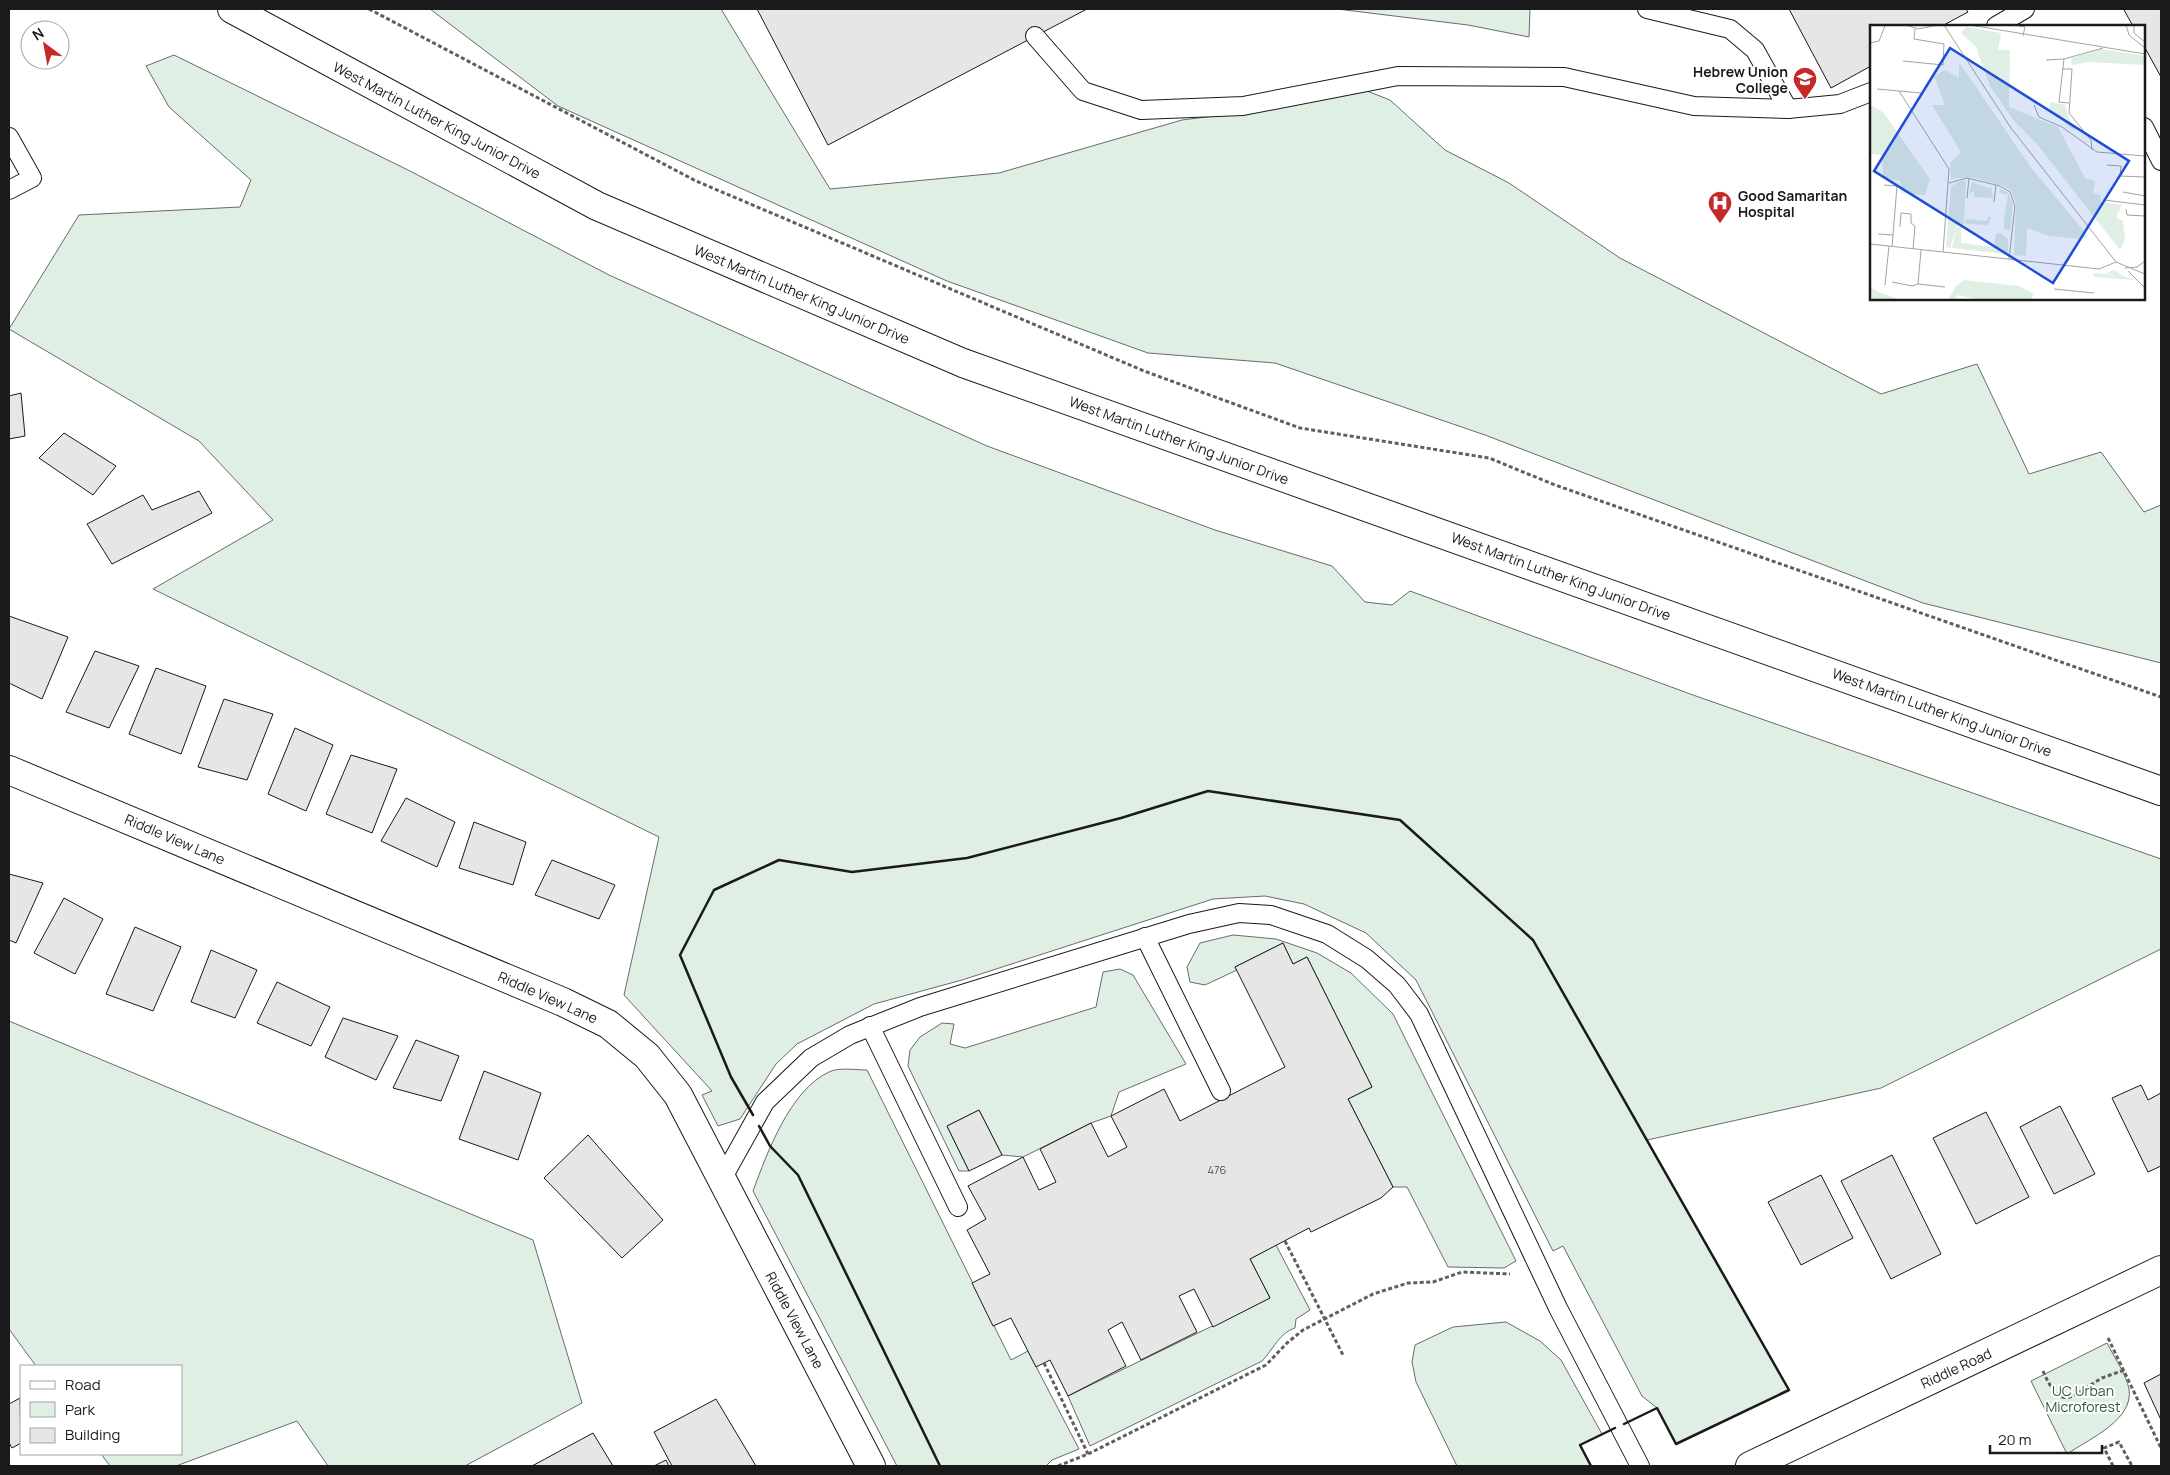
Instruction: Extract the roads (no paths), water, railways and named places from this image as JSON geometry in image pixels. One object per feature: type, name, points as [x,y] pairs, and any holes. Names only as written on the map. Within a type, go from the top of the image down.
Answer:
[{"type":"main road","name":"West Martin Luther King Junior Drive","points":[[232,9],[597,206],[963,363],[2161,790]]},
{"type":"main road","name":"Riddle View Lane","points":[[9,770],[564,1002],[608,1024],[647,1056],[678,1095],[871,1466]]},
{"type":"main road","name":"Riddle Road","points":[[1750,1466],[2161,1270]]},
{"type":"lane","points":[[1647,9],[1730,29],[1755,50],[1788,109]]},
{"type":"lane","points":[[1998,25],[2025,9]]},
{"type":"lane","points":[[1035,36],[1083,92],[1141,110],[1243,106],[1398,76],[1564,77],[1694,106],[1788,109],[1840,104],[1870,92]]},
{"type":"lane","points":[[2145,129],[2161,161]]},
{"type":"lane","points":[[9,137],[32,178],[9,190]]},
{"type":"lane","points":[[722,1180],[765,1102],[811,1058],[850,1035],[920,1006],[1189,924],[1239,913],[1271,916],[1328,934],[1368,958],[1397,985],[1419,1014],[1540,1271],[1640,1466]]},
{"type":"lane","points":[[1145,937],[1221,1091]]},
{"type":"lane","points":[[870,1026],[958,1207]]},
{"type":"place","name":"Hebrew Union College","points":[[1805,100]]},
{"type":"place","name":"Good Samaritan Hospital","points":[[1720,224]]},
{"type":"park label","name":"UC Urban Microforest","points":[[2083,1398]]}]
